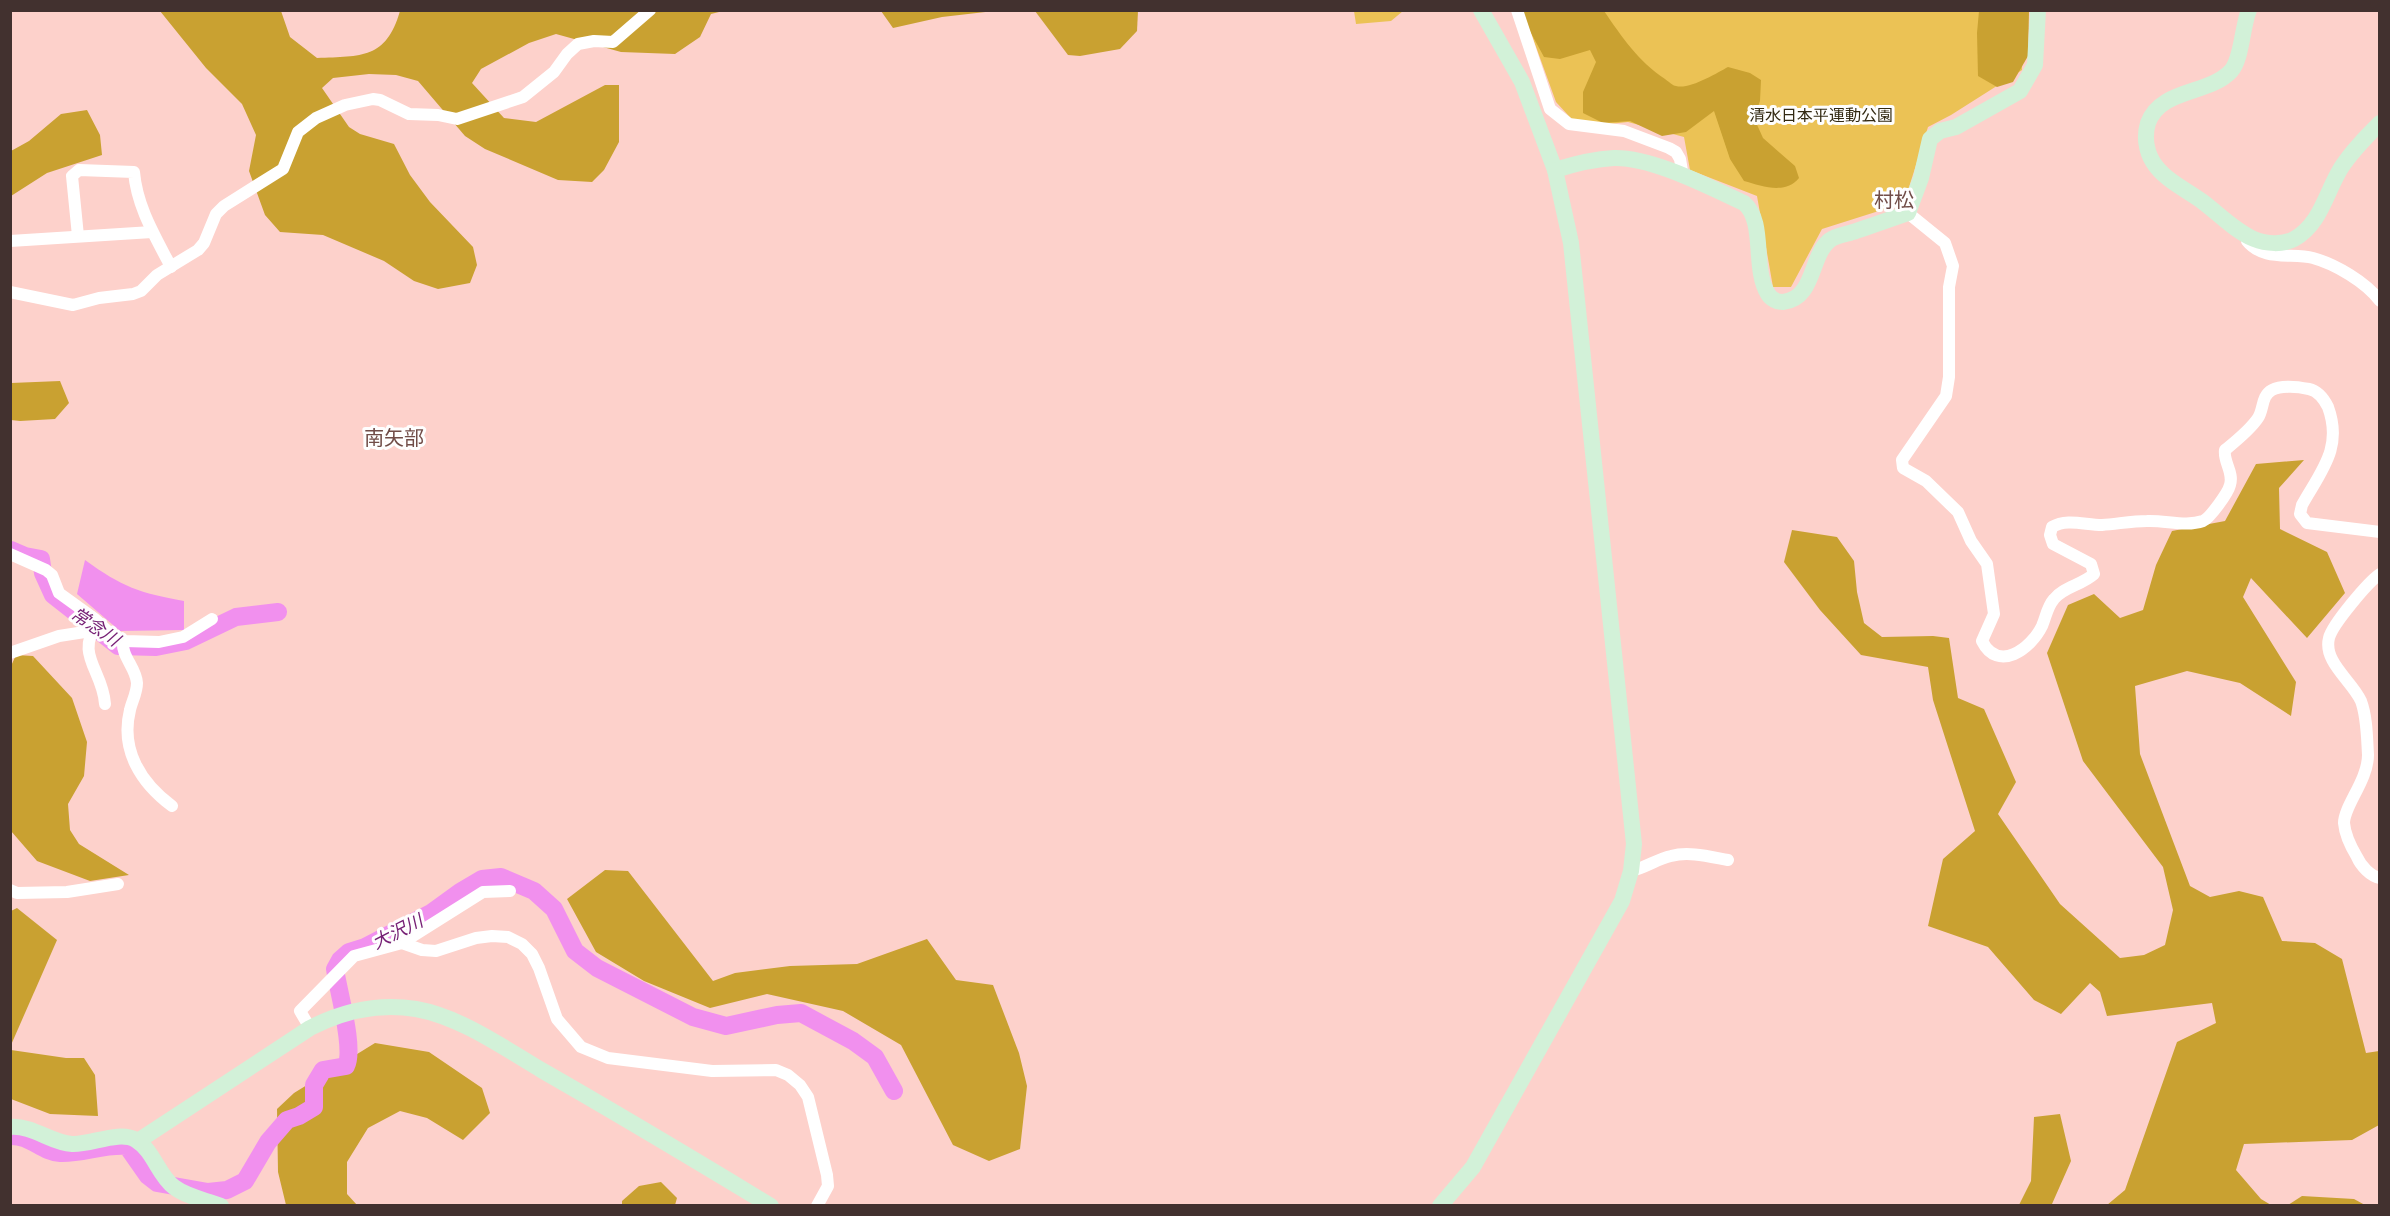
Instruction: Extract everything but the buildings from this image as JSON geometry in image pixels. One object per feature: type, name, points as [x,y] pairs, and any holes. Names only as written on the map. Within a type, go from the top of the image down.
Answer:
[{"type":"street","points":[[10,292],[73,305],[141,291],[157,275],[198,250],[204,243],[216,214],[224,206],[283,169],[298,132],[316,118],[345,105],[373,99],[409,114],[438,115],[457,119],[476,114],[523,97],[554,72],[567,54],[578,44],[594,41],[613,42],[650,10]]},
{"type":"street","points":[[1440,1206],[1473,1167],[1622,902],[1634,844],[1571,243],[1555,170],[1522,82],[1481,10]]},
{"type":"street","points":[[1517,10],[1550,109],[1558,117],[1579,127],[1624,131],[1669,148],[1676,152],[1680,159],[1683,177]]},
{"type":"street","points":[[1908,213],[1921,178],[1930,139],[1940,131],[1956,127],[2020,91],[2029,78],[2035,65],[2038,10]]},
{"type":"street","points":[[2249,10],[2233,69],[2224,77],[2173,98],[2158,108],[2148,122],[2145,141],[2154,164],[2167,177],[2255,240],[2280,243],[2292,240],[2303,233],[2314,220],[2341,168],[2379,123]]},
{"type":"street","points":[[1555,170],[1598,159],[1616,158],[1640,161],[1744,203],[1751,209],[1757,231],[1757,256],[1764,287],[1769,297],[1779,302],[1791,301],[1800,296],[1814,272],[1822,247],[1833,238],[1908,213]]},
{"type":"street","points":[[78,236],[72,176],[78,170],[134,172],[135,190],[152,232],[171,267]]},
{"type":"street","points":[[1908,213],[1945,243],[1953,266],[1949,287],[1949,377],[1946,396],[1902,460],[1903,468],[1926,481],[1958,512],[1971,541],[1986,564],[1994,614],[1982,641],[1987,650],[1997,657],[2009,657],[2033,639],[2054,598],[2094,574],[2091,564],[2054,544],[2050,535],[2052,527],[2058,523],[2068,522],[2101,525],[2149,521],[2173,523],[2203,521],[2211,515],[2230,485],[2230,470],[2224,457],[2225,450],[2259,417],[2266,395],[2274,388],[2295,387],[2312,390],[2325,400],[2331,416],[2334,442],[2331,453],[2302,506],[2300,514],[2307,523],[2379,532]]},
{"type":"street","points":[[2240,230],[2250,244],[2267,253],[2280,257],[2314,259],[2350,276],[2371,290],[2379,301]]},
{"type":"street","points":[[10,241],[152,232]]},
{"type":"street","points":[[10,554],[46,570],[51,575],[59,593],[94,626],[123,640],[159,642],[183,637],[212,619]]},
{"type":"street","points":[[2379,574],[2358,595],[2329,636],[2329,652],[2360,700],[2365,717],[2368,758],[2364,777],[2344,822],[2349,844],[2360,863],[2374,877],[2379,878]]},
{"type":"street","points":[[10,653],[94,626]]},
{"type":"street","points":[[94,626],[88,643],[88,653],[103,685],[105,704]]},
{"type":"street","points":[[123,640],[122,650],[135,674],[137,683],[128,723],[129,742],[134,761],[148,786],[172,806]]},
{"type":"street","points":[[1630,872],[1646,868],[1671,855],[1697,855],[1728,860]]},
{"type":"street","points":[[10,890],[17,893],[67,892],[118,884]]},
{"type":"street","points":[[310,1028],[300,1011],[354,956],[402,943],[483,892],[510,891]]},
{"type":"street","points":[[402,943],[422,950],[436,951],[476,938],[492,936],[508,938],[522,944],[532,954],[539,968],[557,1019],[581,1047],[609,1058],[712,1071],[776,1070],[788,1075],[808,1096],[827,1175],[828,1186],[817,1206]]},
{"type":"street","points":[[138,1141],[310,1028],[329,1018],[394,1006],[436,1015],[490,1040],[771,1206]]},
{"type":"street","points":[[10,1127],[28,1129],[61,1143],[72,1144],[123,1137],[138,1141],[174,1187],[221,1206]]},
{"type":"green space","points":[[1354,10],[1403,11],[1391,21],[1356,24]]},
{"type":"green space","name":"清水日本平運動公園","points":[[1523,11],[2023,11],[2022,70],[1928,127],[1904,203],[1822,229],[1791,287],[1773,287],[1757,196],[1690,170],[1684,137],[1628,122],[1579,127],[1556,102]]},
{"type":"shaded area","points":[[160,11],[281,11],[290,37],[317,58],[347,57],[370,52],[387,38],[400,11],[723,11],[711,14],[700,37],[675,54],[621,52],[556,34],[529,43],[481,69],[472,83],[504,118],[536,122],[605,85],[619,85],[619,142],[604,170],[592,182],[558,180],[485,149],[465,136],[418,81],[396,75],[369,74],[333,78],[322,88],[349,127],[360,134],[394,144],[410,175],[430,202],[473,247],[477,265],[470,283],[438,289],[414,281],[384,261],[323,235],[280,232],[265,215],[249,171],[256,135],[242,104],[206,68]]},
{"type":"shaded area","points":[[881,11],[994,11],[942,17],[893,28]]},
{"type":"shaded area","points":[[1035,11],[1138,11],[1137,31],[1120,49],[1080,56],[1068,55]]},
{"type":"shaded area","points":[[1519,11],[1604,11],[1639,56],[1655,72],[1675,86],[1688,86],[1728,67],[1750,73],[1761,80],[1760,101],[1754,118],[1763,138],[1795,166],[1799,178],[1780,188],[1744,181],[1730,159],[1714,111],[1686,132],[1662,136],[1630,121],[1603,123],[1583,113],[1583,92],[1596,62],[1590,50],[1560,59],[1544,57]]},
{"type":"shaded area","points":[[1979,11],[2029,11],[2028,56],[2013,82],[1997,87],[1978,76]]},
{"type":"shaded area","points":[[87,110],[100,135],[102,155],[47,173],[11,196],[11,151],[29,141],[61,114]]},
{"type":"shaded area","points":[[60,381],[69,403],[55,419],[11,420],[11,383]]},
{"type":"shaded area","points":[[2304,460],[2279,488],[2280,529],[2327,552],[2345,593],[2307,638],[2251,578],[2243,597],[2296,682],[2291,716],[2240,683],[2187,671],[2135,686],[2140,754],[2190,886],[2210,897],[2239,891],[2263,897],[2282,941],[2315,943],[2342,959],[2366,1053],[2379,1051],[2379,1125],[2352,1140],[2244,1144],[2236,1170],[2261,1199],[2271,1205],[2107,1205],[2125,1190],[2177,1042],[2216,1023],[2212,1003],[2107,1016],[2100,992],[2090,983],[2061,1014],[2034,1000],[1988,947],[1928,926],[1943,859],[1975,831],[1933,700],[1928,667],[1861,655],[1820,610],[1784,562],[1792,530],[1837,537],[1854,561],[1857,592],[1864,623],[1882,637],[1949,638],[1958,698],[1984,709],[2016,782],[1998,814],[2060,904],[2120,958],[2144,955],[2165,945],[2173,910],[2163,867],[2083,761],[2047,653],[2068,605],[2094,594],[2120,618],[2143,610],[2156,565],[2172,531],[2225,521],[2256,464]]},
{"type":"shaded area","points":[[85,560],[110,577],[132,588],[184,601],[184,630],[120,631],[77,594]]},
{"type":"shaded area","points":[[16,655],[33,656],[72,698],[87,742],[84,776],[68,804],[70,830],[79,844],[129,875],[90,881],[37,861],[11,831],[11,666]]},
{"type":"shaded area","points":[[605,870],[628,871],[713,981],[735,973],[790,966],[857,964],[927,939],[956,980],[993,985],[1019,1053],[1027,1086],[1020,1149],[989,1161],[953,1145],[901,1045],[843,1011],[767,994],[710,1008],[644,981],[596,952],[567,899]]},
{"type":"shaded area","points":[[17,908],[57,940],[11,1045],[11,911]]},
{"type":"shaded area","points":[[375,1043],[429,1052],[482,1088],[490,1113],[463,1140],[427,1118],[400,1111],[368,1128],[347,1162],[347,1194],[357,1205],[286,1205],[278,1172],[277,1109],[294,1093]]},
{"type":"shaded area","points":[[11,1050],[66,1058],[84,1058],[95,1075],[98,1116],[50,1114],[11,1099]]},
{"type":"shaded area","points":[[2060,1114],[2071,1161],[2052,1204],[2054,1205],[2019,1205],[2031,1181],[2034,1117]]},
{"type":"shaded area","points":[[661,1182],[677,1198],[675,1205],[622,1205],[622,1201],[639,1186]]},
{"type":"shaded area","points":[[2302,1196],[2354,1199],[2365,1205],[2288,1205]]},
{"type":"waterway","name":"常念川","points":[[11,550],[41,559],[43,573],[53,595],[118,646],[156,647],[186,641],[236,617],[278,612]]},
{"type":"waterway","name":"大沢川","points":[[10,1136],[24,1138],[47,1150],[60,1153],[127,1146],[148,1176],[157,1183],[208,1192],[227,1190],[245,1181],[268,1142],[287,1120],[314,1107],[314,1085],[323,1070],[346,1066],[347,1033],[335,969],[340,960],[349,952],[365,947],[431,913],[482,879],[501,877],[534,891],[554,909],[575,951],[597,968],[693,1017],[726,1026],[777,1015],[801,1013],[853,1041],[875,1057],[894,1091]]},
{"type":"district","name":"村松","points":[[1894,199]]},
{"type":"district","name":"南矢部","points":[[394,437]]}]
